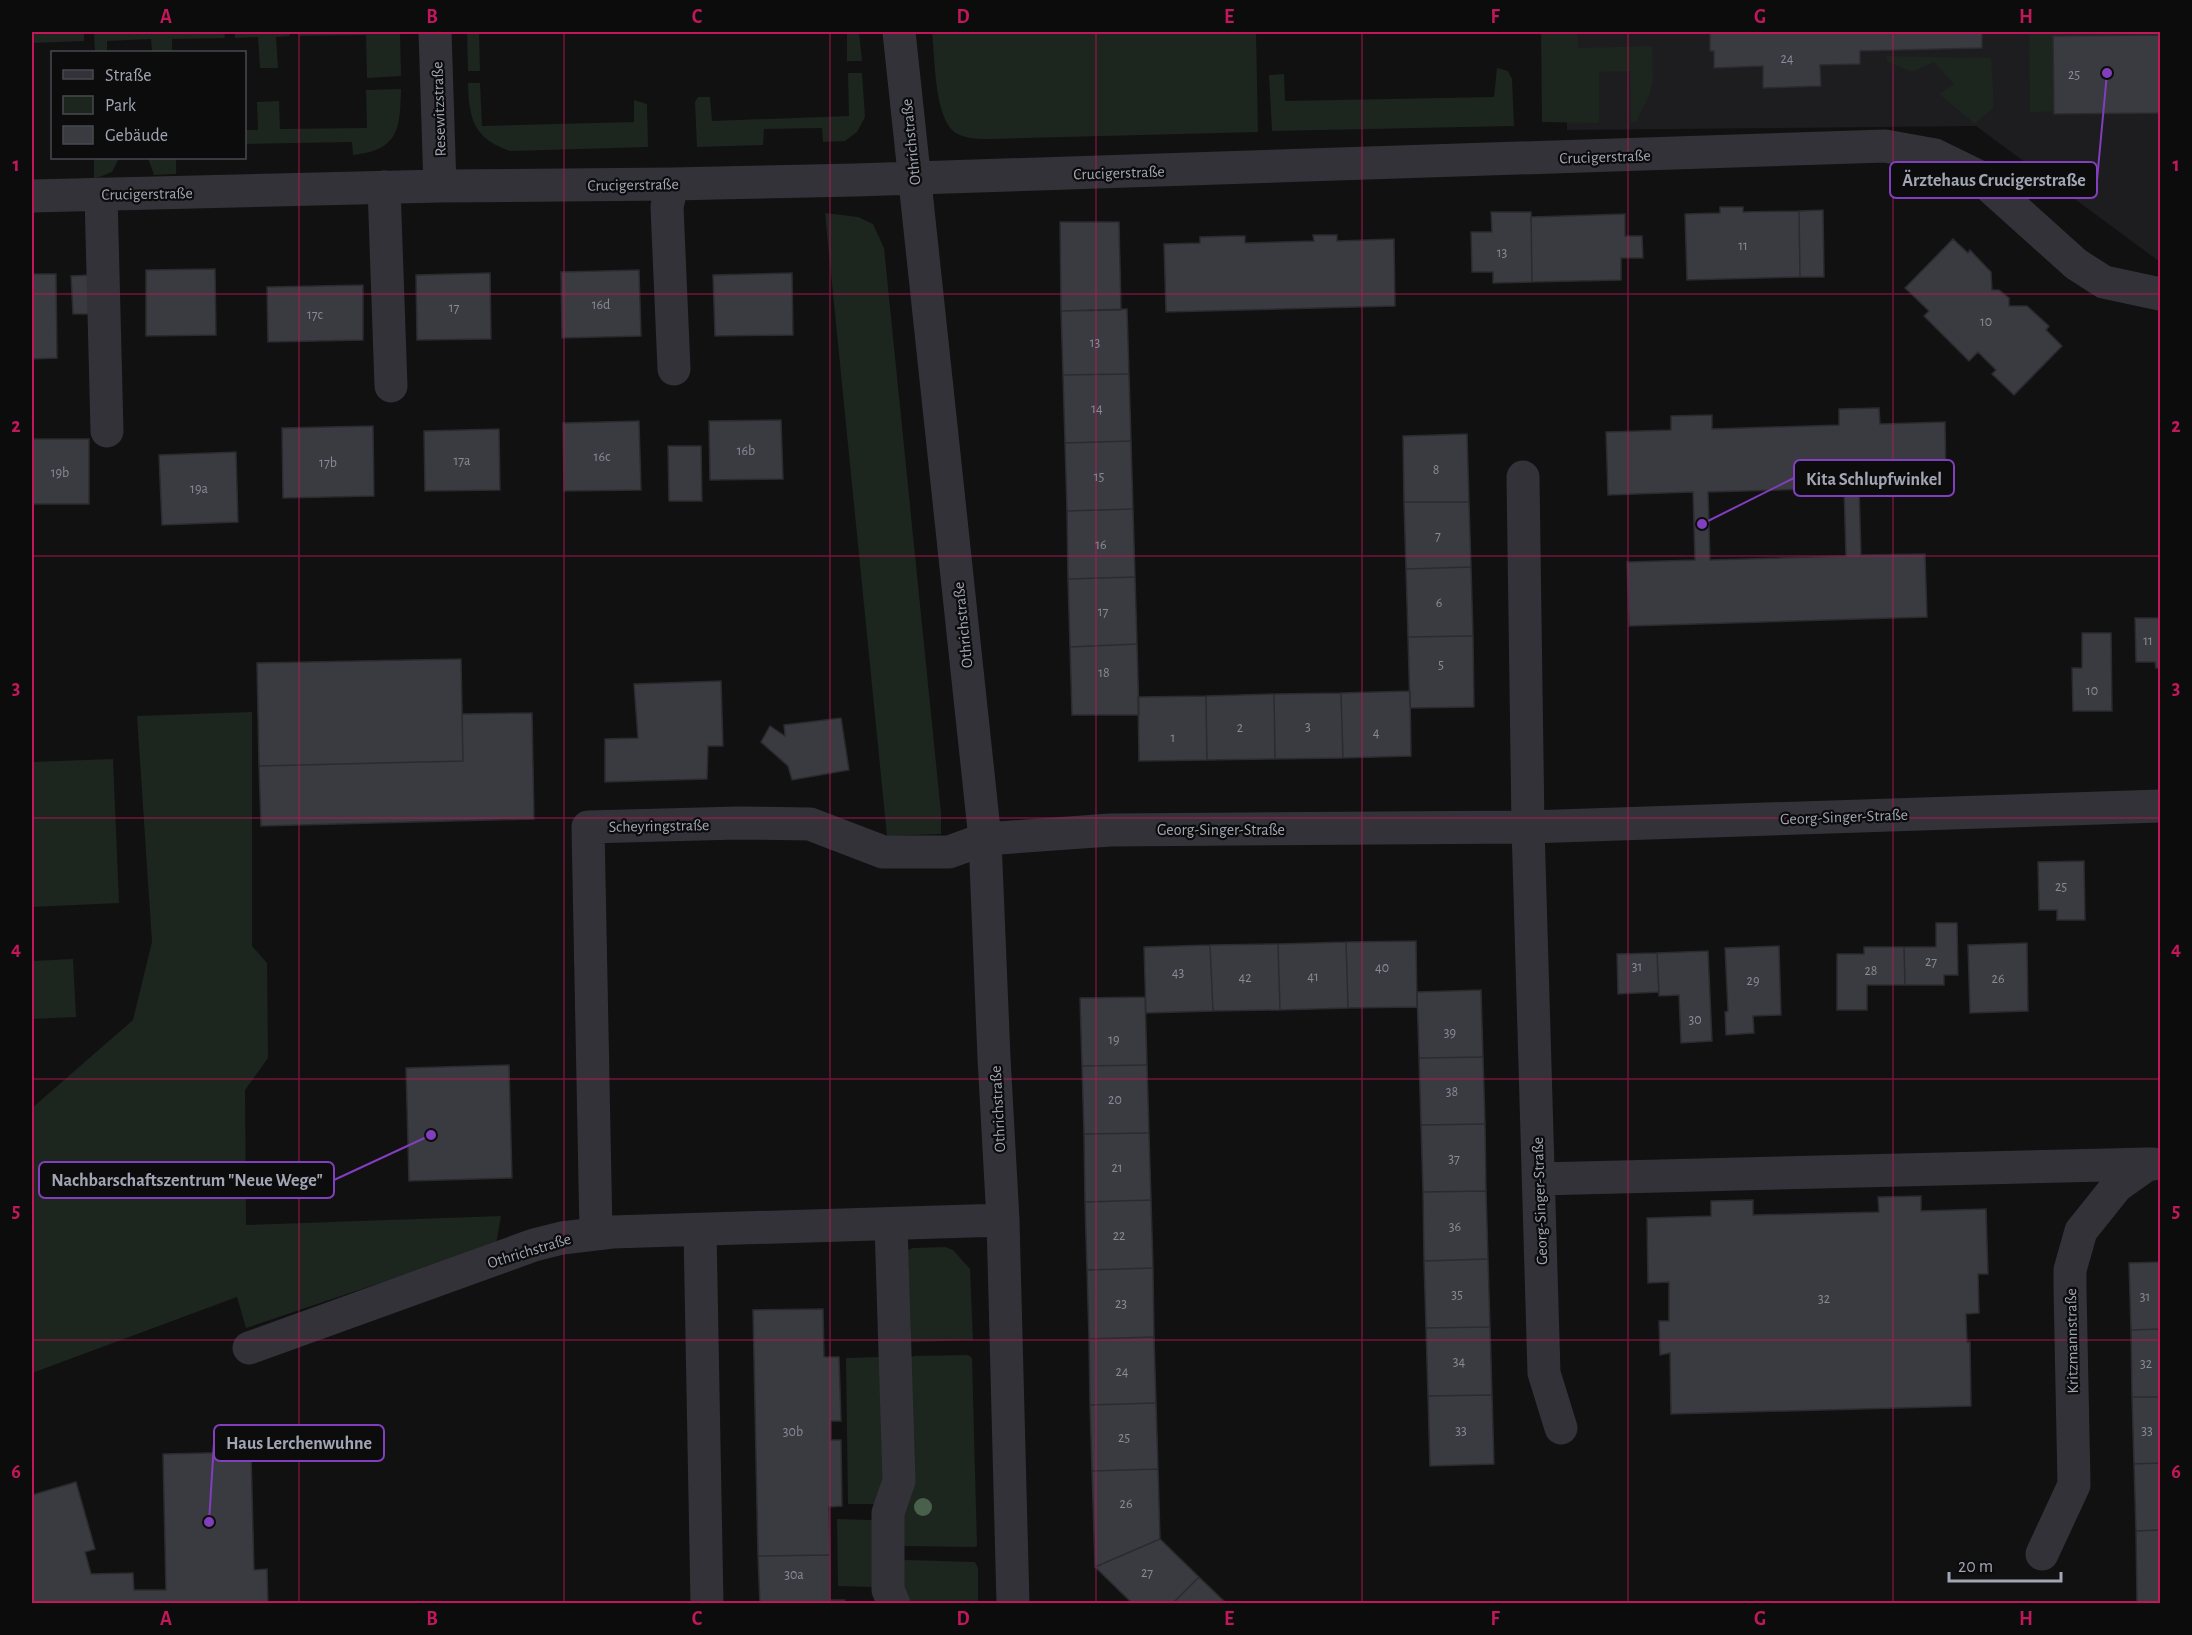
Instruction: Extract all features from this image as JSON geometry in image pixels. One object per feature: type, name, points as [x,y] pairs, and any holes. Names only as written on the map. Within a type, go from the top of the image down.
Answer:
[{"type":"street","name":"Resewitzstraße","points":[[435,32],[440,186]]},
{"type":"street","name":"Othrichstraße","points":[[899,32],[985,839],[1003,1220],[1012,1604]]},
{"type":"street","name":"Crucigerstraße","points":[[32,196],[384,187],[672,184],[914,178],[1885,146],[1935,155],[1978,176],[2076,264],[2104,282],[2160,294]]},
{"type":"street","points":[[672,184],[668,207],[674,369]]},
{"type":"street","points":[[384,187],[391,386]]},
{"type":"street","points":[[101,194],[107,431]]},
{"type":"street","name":"Georg-Singer-Straße","points":[[1523,477],[1528,827],[1544,1373],[1561,1428]]},
{"type":"street","name":"Georg-Singer-Straße","points":[[985,839],[1110,830],[1528,827],[2160,806]]},
{"type":"street","name":"Scheyringstraße","points":[[596,1233],[588,827],[738,823],[810,824],[883,852],[949,852],[985,839]]},
{"type":"street","points":[[1539,1179],[2154,1164]]},
{"type":"street","name":"Kritzmannstraße","points":[[2042,1554],[2073,1485],[2070,1270],[2081,1231],[2117,1186],[2154,1164]]},
{"type":"street","name":"Othrichstraße","points":[[249,1348],[534,1245],[562,1238],[596,1233],[1003,1220]]},
{"type":"street","points":[[891,1224],[899,1481],[888,1513],[888,1590],[894,1604]]},
{"type":"street","points":[[700,1230],[707,1604]]},
{"type":"shaded area","points":[[1566,32],[2160,32],[2160,262],[1976,126],[1567,130]]},
{"type":"green space","points":[[32,32],[84,32],[84,41],[32,43]]},
{"type":"green space","points":[[94,32],[224,32],[225,38],[172,39],[172,51],[152,51],[151,39],[107,41],[107,51],[95,51]]},
{"type":"green space","points":[[235,32],[291,32],[289,36],[276,37],[278,68],[260,68],[258,37],[235,38]]},
{"type":"green space","points":[[300,32],[400,32],[401,76],[367,78],[366,35],[299,36]]},
{"type":"green space","points":[[467,32],[551,32],[479,33],[480,71],[468,71]]},
{"type":"green space","points":[[847,32],[859,32],[862,61],[847,61]]},
{"type":"green space","points":[[932,32],[1256,32],[1258,132],[991,139],[962,136],[954,132],[947,124],[943,113],[937,85]]},
{"type":"green space","points":[[1541,32],[1577,32],[1578,48],[1652,46],[1653,80],[1650,93],[1636,122],[1631,122],[1630,71],[1599,72],[1599,123],[1542,122]]},
{"type":"green space","points":[[2029,32],[2160,32],[2160,35],[2053,36],[2054,111],[2030,113]]},
{"type":"green space","points":[[1886,56],[1991,58],[1994,107],[1975,124],[1939,94],[1954,84],[1934,62],[1912,72],[1888,62]]},
{"type":"green space","points":[[1497,68],[1508,71],[1512,79],[1514,126],[1272,131],[1269,75],[1284,74],[1285,101],[1494,97]]},
{"type":"green space","points":[[848,73],[862,73],[865,117],[857,132],[845,141],[823,142],[822,128],[764,129],[763,145],[697,147],[695,102],[698,97],[710,97],[712,121],[849,116]]},
{"type":"green space","points":[[468,83],[480,83],[482,126],[634,122],[634,100],[647,104],[648,147],[510,151],[488,140],[476,126],[470,107]]},
{"type":"green space","points":[[401,89],[398,126],[394,135],[380,148],[353,155],[352,142],[246,144],[246,130],[258,130],[257,102],[279,101],[280,129],[367,128],[366,90]]},
{"type":"green space","points":[[94,159],[118,159],[112,172],[94,179]]},
{"type":"green space","points":[[148,159],[176,159],[176,174],[154,175]]},
{"type":"green space","points":[[825,213],[858,217],[873,224],[884,248],[941,813],[941,834],[887,836]]},
{"type":"green space","points":[[252,712],[252,946],[267,963],[268,1058],[245,1090],[246,1225],[501,1216],[496,1244],[246,1328],[237,1297],[32,1373],[32,1108],[133,1020],[152,942],[137,716]]},
{"type":"green space","points":[[113,759],[119,903],[32,907],[32,762]]},
{"type":"green space","points":[[73,959],[76,1017],[32,1019],[32,961]]},
{"type":"green space","points":[[945,1247],[953,1250],[970,1269],[973,1340],[911,1342],[908,1250]]},
{"type":"green space","points":[[968,1355],[972,1358],[977,1546],[974,1547],[904,1546],[900,1512],[910,1358]]},
{"type":"green space","points":[[846,1358],[881,1358],[887,1476],[877,1504],[848,1504]]},
{"type":"green space","points":[[837,1519],[872,1520],[872,1587],[838,1586]]},
{"type":"green space","points":[[903,1561],[975,1562],[978,1568],[978,1603],[907,1603],[903,1592]]},
{"type":"building","points":[[1710,32],[1982,32],[1982,48],[1860,51],[1860,64],[1820,65],[1821,86],[1763,88],[1763,66],[1714,68],[1714,51],[1710,51]]},
{"type":"building","points":[[2160,35],[2160,113],[2054,114],[2053,36]]},
{"type":"building","points":[[1720,207],[1743,207],[1743,212],[1799,211],[1800,277],[1687,280],[1685,214],[1720,213]]},
{"type":"building","points":[[1823,210],[1824,277],[1800,277],[1799,211]]},
{"type":"building","points":[[1491,212],[1531,212],[1532,282],[1493,283],[1493,272],[1472,272],[1471,232],[1492,232]]},
{"type":"building","points":[[1625,214],[1625,236],[1642,236],[1643,258],[1621,258],[1621,280],[1532,282],[1531,217]]},
{"type":"building","points":[[1060,222],[1119,222],[1121,310],[1061,311]]},
{"type":"building","points":[[1313,235],[1337,235],[1337,241],[1394,239],[1395,306],[1166,312],[1164,244],[1200,243],[1200,237],[1235,236],[1245,236],[1245,243],[1314,241]]},
{"type":"building","points":[[1953,239],[1968,253],[1970,250],[1991,272],[1992,290],[1999,290],[2009,298],[2009,306],[2027,306],[2049,326],[2046,330],[2062,346],[2014,395],[1992,374],[1996,370],[1978,352],[1969,361],[1924,316],[1929,311],[1905,288]]},
{"type":"building","points":[[215,269],[216,335],[146,336],[146,270]]},
{"type":"building","points":[[639,270],[641,336],[562,338],[561,272]]},
{"type":"building","points":[[490,273],[491,339],[417,340],[416,275]]},
{"type":"building","points":[[792,273],[793,335],[715,336],[713,275]]},
{"type":"building","points":[[32,274],[56,274],[57,358],[32,359]]},
{"type":"building","points":[[90,275],[91,314],[73,314],[71,276]]},
{"type":"building","points":[[363,285],[363,340],[268,342],[267,287]]},
{"type":"building","points":[[1127,309],[1129,374],[1063,375],[1061,311]]},
{"type":"building","points":[[1129,374],[1131,441],[1065,443],[1063,375]]},
{"type":"building","points":[[1879,408],[1880,424],[1945,422],[1946,485],[1859,487],[1861,555],[1925,554],[1927,617],[1629,626],[1627,562],[1695,560],[1693,492],[1608,495],[1606,432],[1671,430],[1671,416],[1712,415],[1712,429],[1839,425],[1839,409]],"holes":[[[1844,488],[1846,556],[1710,560],[1708,492]]]},
{"type":"building","points":[[781,420],[783,479],[710,480],[709,421]]},
{"type":"building","points":[[639,421],[641,490],[564,491],[563,423]]},
{"type":"building","points":[[373,426],[374,496],[283,498],[282,428]]},
{"type":"building","points":[[499,429],[500,490],[425,491],[424,431]]},
{"type":"building","points":[[1467,434],[1469,502],[1404,502],[1403,436]]},
{"type":"building","points":[[32,439],[89,439],[89,504],[32,504]]},
{"type":"building","points":[[1131,441],[1133,509],[1067,511],[1065,443]]},
{"type":"building","points":[[668,446],[701,446],[702,501],[669,501]]},
{"type":"building","points":[[236,452],[238,522],[162,525],[159,455]]},
{"type":"building","points":[[1404,502],[1469,502],[1471,567],[1406,569]]},
{"type":"building","points":[[1133,509],[1135,577],[1068,579],[1067,511]]},
{"type":"building","points":[[1471,567],[1473,636],[1408,637],[1406,569]]},
{"type":"building","points":[[1135,577],[1137,644],[1070,647],[1068,579]]},
{"type":"building","points":[[2135,618],[2160,618],[2160,668],[2156,668],[2155,662],[2136,662]]},
{"type":"building","points":[[2082,633],[2111,633],[2112,711],[2073,711],[2072,668],[2082,668]]},
{"type":"building","points":[[1473,636],[1474,707],[1410,708],[1408,637]]},
{"type":"building","points":[[1137,644],[1139,715],[1072,715],[1070,647]]},
{"type":"building","points":[[461,659],[463,761],[259,766],[257,663]]},
{"type":"building","points":[[721,681],[723,746],[708,746],[707,779],[605,782],[605,739],[638,738],[634,684]]},
{"type":"building","points":[[1410,691],[1411,756],[1343,758],[1341,693]]},
{"type":"building","points":[[1341,693],[1343,758],[1275,759],[1274,694]]},
{"type":"building","points":[[1274,694],[1275,759],[1207,760],[1206,696]]},
{"type":"building","points":[[1206,696],[1207,760],[1139,761],[1138,697]]},
{"type":"building","points":[[532,713],[534,819],[261,826],[259,766],[463,761],[462,714]]},
{"type":"building","points":[[841,718],[849,770],[792,780],[788,766],[761,742],[770,726],[785,736],[784,725]]},
{"type":"building","points":[[2084,861],[2085,920],[2057,920],[2057,910],[2039,910],[2038,862]]},
{"type":"building","points":[[1936,923],[1957,923],[1958,975],[1944,975],[1944,985],[1905,985],[1904,947],[1936,947]]},
{"type":"building","points":[[1416,941],[1417,1007],[1348,1008],[1346,942]]},
{"type":"building","points":[[1346,942],[1348,1008],[1280,1010],[1278,944]]},
{"type":"building","points":[[2027,943],[2028,1011],[1970,1013],[1968,945]]},
{"type":"building","points":[[1278,944],[1280,1010],[1213,1011],[1210,945]]},
{"type":"building","points":[[1210,945],[1213,1011],[1146,1013],[1144,947]]},
{"type":"building","points":[[1779,946],[1781,1015],[1753,1016],[1754,1033],[1726,1035],[1725,1012],[1728,1011],[1725,948]]},
{"type":"building","points":[[1864,947],[1904,947],[1905,985],[1867,985],[1867,1010],[1837,1010],[1837,954],[1864,954]]},
{"type":"building","points":[[1708,951],[1712,1041],[1681,1043],[1679,995],[1659,996],[1657,953]]},
{"type":"building","points":[[1657,953],[1659,992],[1618,994],[1617,954]]},
{"type":"building","points":[[1481,990],[1483,1057],[1419,1058],[1417,992]]},
{"type":"building","points":[[1145,997],[1147,1065],[1082,1066],[1080,998]]},
{"type":"building","points":[[1483,1057],[1485,1124],[1421,1125],[1419,1058]]},
{"type":"building","points":[[509,1065],[512,1178],[409,1181],[406,1068]]},
{"type":"building","points":[[1147,1065],[1149,1133],[1084,1134],[1082,1066]]},
{"type":"building","points":[[1485,1124],[1486,1191],[1423,1192],[1421,1125]]},
{"type":"building","points":[[1149,1133],[1151,1200],[1085,1202],[1084,1134]]},
{"type":"building","points":[[1486,1191],[1488,1259],[1424,1261],[1423,1192]]},
{"type":"building","points":[[1921,1196],[1921,1211],[1986,1209],[1988,1274],[1978,1274],[1979,1313],[1966,1314],[1967,1342],[1970,1342],[1971,1406],[1671,1414],[1670,1353],[1660,1355],[1659,1321],[1669,1321],[1669,1282],[1648,1283],[1647,1218],[1711,1216],[1711,1201],[1753,1200],[1753,1215],[1879,1212],[1878,1197]]},
{"type":"building","points":[[1151,1200],[1153,1268],[1087,1270],[1085,1202]]},
{"type":"building","points":[[1488,1259],[1490,1327],[1426,1328],[1424,1261]]},
{"type":"building","points":[[2160,1262],[2160,1329],[2131,1330],[2129,1263]]},
{"type":"building","points":[[1153,1268],[1154,1337],[1089,1339],[1087,1270]]},
{"type":"building","points":[[823,1309],[824,1357],[839,1357],[841,1421],[831,1421],[831,1440],[841,1440],[842,1506],[829,1507],[830,1555],[758,1556],[753,1310]]},
{"type":"building","points":[[1490,1327],[1492,1395],[1428,1396],[1426,1328]]},
{"type":"building","points":[[2160,1329],[2160,1397],[2132,1397],[2131,1330]]},
{"type":"building","points":[[1154,1337],[1156,1403],[1090,1405],[1089,1339]]},
{"type":"building","points":[[1492,1395],[1494,1464],[1430,1466],[1428,1396]]},
{"type":"building","points":[[2132,1397],[2160,1397],[2160,1463],[2134,1464]]},
{"type":"building","points":[[1156,1403],[1158,1469],[1092,1471],[1090,1405]]},
{"type":"building","points":[[251,1452],[254,1570],[267,1569],[268,1604],[32,1604],[32,1495],[76,1482],[95,1549],[85,1552],[91,1574],[133,1573],[134,1590],[166,1590],[163,1454]]},
{"type":"building","points":[[2160,1463],[2160,1530],[2136,1531],[2134,1464]]},
{"type":"building","points":[[1158,1469],[1160,1539],[1095,1567],[1092,1471]]},
{"type":"building","points":[[2160,1530],[2160,1602],[2137,1602],[2136,1531]]},
{"type":"building","points":[[1160,1539],[1199,1577],[1172,1604],[1133,1604],[1095,1567]]},
{"type":"building","points":[[830,1555],[830,1600],[845,1600],[845,1604],[760,1604],[758,1556]]},
{"type":"building","points":[[1199,1577],[1227,1604],[1172,1604]]},
{"type":"place","name":"Ärztehaus Crucigerstraße","points":[[2107,73]]},
{"type":"place","name":"Kita Schlupfwinkel","points":[[1702,524]]},
{"type":"place","name":"Nachbarschaftszentrum \"Neue Wege\"","points":[[431,1135]]},
{"type":"place","name":"Haus Lerchenwuhne","points":[[209,1522]]}]
